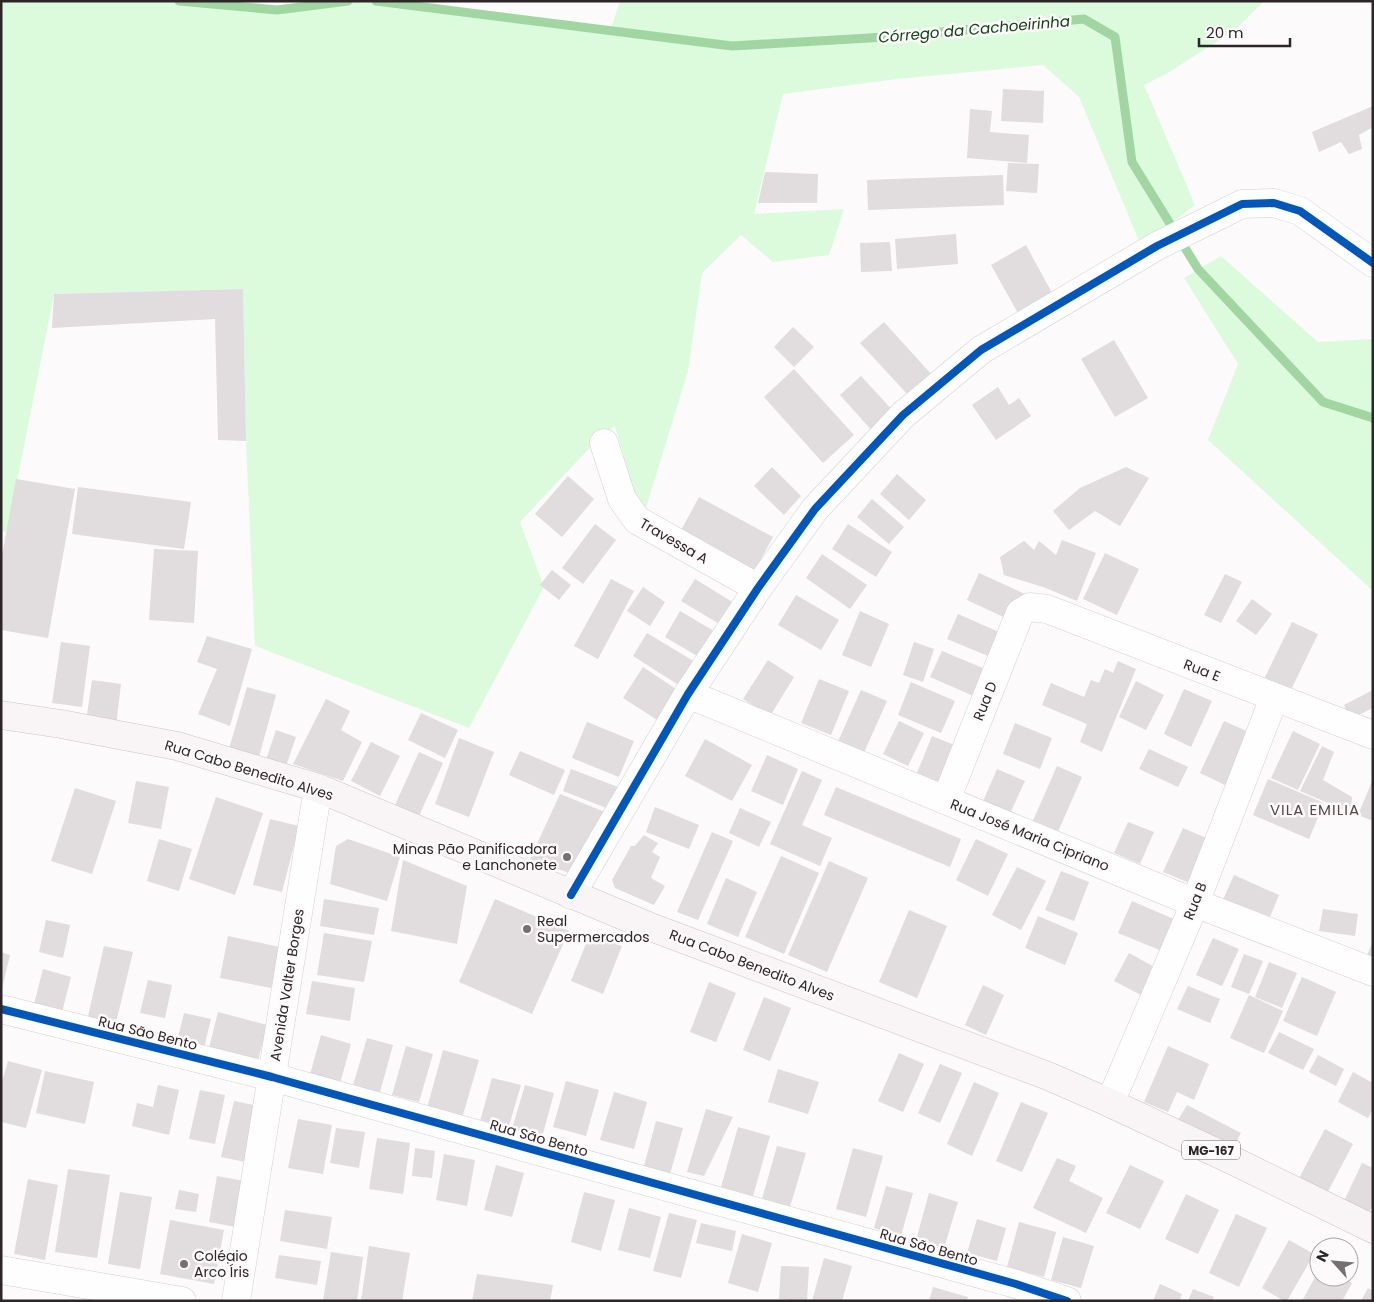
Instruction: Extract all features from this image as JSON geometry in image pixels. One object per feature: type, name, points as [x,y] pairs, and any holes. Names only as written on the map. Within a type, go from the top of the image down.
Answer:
[{"type":"main road","name":"Rua Cabo Benedito Alves","points":[[1,715],[177,746],[318,788],[648,926],[1048,1076],[1110,1103],[1373,1228]]},
{"type":"street","points":[[571,894],[688,694],[758,588],[815,510],[903,415],[981,350],[1157,246],[1242,204],[1274,203],[1300,211],[1373,264]]},
{"type":"street","name":"Travessa A","points":[[604,443],[622,500],[636,520],[758,588]]},
{"type":"street","name":"Rua E","points":[[1030,608],[1046,609],[1373,735]]},
{"type":"street","name":"Rua D","points":[[946,800],[1020,613],[1030,608]]},
{"type":"street","name":"Rua José Maria Cipriano","points":[[688,694],[1195,903],[1373,972]]},
{"type":"street","name":"Rua B","points":[[1110,1103],[1195,903],[1274,698]]},
{"type":"street","name":"Avenida Valter Borges","points":[[236,1301],[318,788]]},
{"type":"street","name":"Rua São Bento","points":[[1,1009],[272,1077],[1014,1292],[1067,1301]]},
{"type":"street","points":[[1,1270],[182,1301]]},
{"type":"green space","points":[[1,1],[179,1],[277,10],[348,1],[376,1],[610,31],[620,1],[1264,1],[1235,30],[1168,73],[1144,85],[1195,205],[1170,224],[1139,241],[1079,97],[1043,65],[897,79],[783,94],[754,214],[844,209],[829,255],[773,262],[741,235],[702,273],[688,371],[642,521],[615,426],[600,437],[520,522],[544,587],[469,728],[255,646],[246,441],[243,289],[54,294],[7,532],[1,531]]},
{"type":"green space","points":[[1221,256],[1318,342],[1373,339],[1373,591],[1208,440],[1238,364],[1184,278]]},
{"type":"building","points":[[1003,89],[1044,91],[1043,123],[1001,121]]},
{"type":"building","points":[[1373,106],[1373,127],[1359,135],[1362,149],[1349,154],[1341,142],[1319,152],[1312,132]]},
{"type":"building","points":[[970,109],[992,111],[990,132],[1029,135],[1027,163],[967,158]]},
{"type":"building","points":[[1008,163],[1039,164],[1037,193],[1006,191]]},
{"type":"building","points":[[765,172],[818,174],[817,203],[758,203]]},
{"type":"building","points":[[1003,175],[1004,205],[868,210],[867,180]]},
{"type":"building","points":[[956,234],[958,264],[897,269],[895,239]]},
{"type":"building","points":[[890,242],[892,271],[861,272],[860,243]]},
{"type":"building","points":[[1026,245],[1052,293],[1019,315],[991,265]]},
{"type":"building","points":[[243,289],[246,441],[218,440],[215,319],[52,328],[54,294]]},
{"type":"building","points":[[884,322],[932,375],[909,396],[860,343]]},
{"type":"building","points":[[793,327],[814,347],[794,367],[774,347]]},
{"type":"building","points":[[1114,340],[1148,398],[1115,417],[1081,359]]},
{"type":"building","points":[[794,369],[854,435],[823,463],[764,397]]},
{"type":"building","points":[[861,376],[896,414],[874,433],[840,395]]},
{"type":"building","points":[[998,387],[1009,405],[1019,398],[1031,416],[996,440],[972,405]]},
{"type":"building","points":[[772,467],[801,496],[784,515],[754,486]]},
{"type":"building","points":[[1126,467],[1149,478],[1120,526],[1095,511],[1069,530],[1053,511],[1080,488]]},
{"type":"building","points":[[897,474],[926,500],[909,520],[880,494]]},
{"type":"building","points":[[568,476],[594,499],[562,537],[535,514]]},
{"type":"building","points":[[16,479],[75,489],[48,638],[1,630],[1,561]]},
{"type":"building","points":[[78,487],[191,502],[184,549],[72,534]]},
{"type":"building","points":[[699,497],[773,537],[753,574],[679,534]]},
{"type":"building","points":[[872,499],[904,527],[889,544],[857,517]]},
{"type":"building","points":[[595,524],[616,540],[583,584],[562,568]]},
{"type":"building","points":[[848,524],[892,552],[876,577],[832,549]]},
{"type":"building","points":[[1062,540],[1096,553],[1077,601],[1043,587],[1004,575],[1000,557],[1024,541],[1034,550],[1039,541],[1056,555]]},
{"type":"building","points":[[154,549],[198,551],[194,623],[149,620]]},
{"type":"building","points":[[1105,553],[1139,569],[1117,615],[1083,599]]},
{"type":"building","points":[[822,554],[867,585],[850,609],[806,578]]},
{"type":"building","points":[[552,570],[571,585],[559,600],[540,585]]},
{"type":"building","points":[[979,573],[1025,594],[1012,621],[967,600]]},
{"type":"building","points":[[1225,574],[1242,582],[1221,623],[1204,615]]},
{"type":"building","points":[[611,579],[634,591],[598,659],[574,646]]},
{"type":"building","points":[[695,579],[739,606],[726,628],[681,601]]},
{"type":"building","points":[[643,587],[665,602],[650,626],[627,611]]},
{"type":"building","points":[[796,595],[839,620],[821,650],[778,625]]},
{"type":"building","points":[[1252,599],[1272,614],[1256,635],[1236,621]]},
{"type":"building","points":[[680,611],[719,634],[704,660],[665,637]]},
{"type":"building","points":[[860,611],[889,624],[871,667],[842,655]]},
{"type":"building","points":[[958,614],[999,632],[988,656],[947,639]]},
{"type":"building","points":[[1292,622],[1318,634],[1290,692],[1264,679]]},
{"type":"building","points":[[647,633],[700,665],[685,689],[633,656]]},
{"type":"building","points":[[207,636],[252,649],[230,726],[198,714],[217,669],[197,662]]},
{"type":"building","points":[[61,642],[90,646],[82,707],[52,703]]},
{"type":"building","points":[[914,642],[934,649],[923,682],[903,675]]},
{"type":"building","points":[[942,651],[990,671],[978,698],[930,677]]},
{"type":"building","points":[[768,660],[794,677],[770,716],[743,699]]},
{"type":"building","points":[[1118,661],[1136,669],[1102,752],[1080,742],[1087,724],[1042,705],[1051,683],[1084,697],[1091,680],[1099,683],[1105,669],[1113,673]]},
{"type":"building","points":[[643,667],[682,693],[662,723],[623,698]]},
{"type":"building","points":[[819,679],[849,691],[831,735],[801,723]]},
{"type":"building","points":[[92,680],[121,684],[116,726],[86,722]]},
{"type":"building","points":[[1136,681],[1164,695],[1146,730],[1119,717]]},
{"type":"building","points":[[911,682],[955,701],[941,733],[898,715]]},
{"type":"building","points":[[247,687],[276,695],[259,757],[229,749]]},
{"type":"building","points":[[1184,689],[1212,701],[1191,747],[1164,734]]},
{"type":"building","points":[[861,690],[887,701],[862,757],[836,746]]},
{"type":"building","points":[[1373,690],[1373,708],[1350,719],[1344,705]]},
{"type":"building","points":[[326,699],[350,711],[341,730],[362,742],[343,781],[293,764]]},
{"type":"building","points":[[421,713],[458,730],[445,758],[408,740]]},
{"type":"building","points":[[899,721],[924,733],[908,766],[883,754]]},
{"type":"building","points":[[1224,721],[1251,733],[1227,786],[1200,773]]},
{"type":"building","points":[[587,722],[634,741],[619,777],[572,758]]},
{"type":"building","points":[[1015,723],[1052,738],[1040,769],[1003,754]]},
{"type":"building","points":[[276,730],[296,737],[286,766],[266,760]]},
{"type":"building","points":[[1293,731],[1320,744],[1298,790],[1271,778]]},
{"type":"building","points":[[932,736],[962,748],[947,785],[917,773]]},
{"type":"building","points":[[459,738],[494,752],[469,817],[435,804]]},
{"type":"building","points":[[705,739],[752,765],[732,801],[685,776]]},
{"type":"building","points":[[371,742],[400,756],[380,796],[351,781]]},
{"type":"building","points":[[1322,746],[1334,752],[1323,780],[1352,797],[1351,813],[1300,791]]},
{"type":"building","points":[[1149,749],[1188,767],[1178,787],[1139,769]]},
{"type":"building","points":[[520,751],[565,770],[554,795],[509,775]]},
{"type":"building","points":[[419,752],[443,763],[419,816],[395,805]]},
{"type":"building","points":[[767,755],[798,769],[783,805],[751,791]]},
{"type":"building","points":[[1057,766],[1082,777],[1057,834],[1032,823]]},
{"type":"building","points":[[571,769],[623,789],[614,811],[563,791]]},
{"type":"building","points":[[997,769],[1025,781],[1008,818],[981,806]]},
{"type":"building","points":[[802,771],[822,780],[802,825],[832,838],[820,866],[770,844]]},
{"type":"building","points":[[1268,779],[1324,803],[1309,839],[1253,815]]},
{"type":"building","points":[[1373,779],[1373,821],[1358,815]]},
{"type":"building","points":[[136,781],[169,787],[161,829],[128,823]]},
{"type":"building","points":[[836,787],[961,839],[950,867],[824,815]]},
{"type":"building","points":[[75,788],[116,801],[92,874],[51,861]]},
{"type":"building","points":[[560,794],[610,814],[572,874],[530,859]]},
{"type":"building","points":[[216,797],[263,813],[235,895],[189,879]]},
{"type":"building","points":[[655,807],[699,825],[689,849],[646,832]]},
{"type":"building","points":[[740,808],[771,822],[759,847],[729,833]]},
{"type":"building","points":[[270,819],[299,826],[282,892],[253,885]]},
{"type":"building","points":[[1128,822],[1154,832],[1140,864],[1114,853]]},
{"type":"building","points":[[1183,828],[1211,840],[1192,884],[1163,872]]},
{"type":"building","points":[[712,832],[733,841],[698,920],[677,912]]},
{"type":"building","points":[[644,835],[658,843],[652,852],[660,857],[651,878],[665,886],[654,905],[615,888],[612,880],[631,846],[635,846]]},
{"type":"building","points":[[159,839],[192,849],[179,891],[147,881]]},
{"type":"building","points":[[348,839],[400,857],[387,901],[330,884],[336,846]]},
{"type":"building","points":[[976,839],[1008,854],[988,896],[956,880]]},
{"type":"building","points":[[781,856],[819,873],[784,954],[745,937]]},
{"type":"building","points":[[403,860],[467,886],[457,944],[391,931]]},
{"type":"building","points":[[829,861],[868,878],[827,972],[788,955]]},
{"type":"building","points":[[1017,867],[1046,881],[1021,930],[992,915]]},
{"type":"building","points":[[1061,871],[1089,882],[1074,921],[1045,910]]},
{"type":"building","points":[[1234,875],[1279,895],[1268,922],[1222,902]]},
{"type":"building","points":[[726,878],[757,892],[738,937],[707,924]]},
{"type":"building","points":[[324,899],[379,908],[374,935],[320,926]]},
{"type":"building","points":[[495,899],[569,931],[532,1014],[459,982]]},
{"type":"building","points":[[1132,901],[1176,920],[1162,951],[1118,933]]},
{"type":"building","points":[[1323,909],[1358,914],[1355,936],[1319,931]]},
{"type":"building","points":[[909,910],[947,926],[917,998],[879,982]]},
{"type":"building","points":[[1038,916],[1078,933],[1065,965],[1025,948]]},
{"type":"building","points":[[46,920],[70,925],[63,958],[39,952]]},
{"type":"building","points":[[324,933],[372,941],[364,982],[317,975]]},
{"type":"building","points":[[590,934],[622,946],[603,994],[571,981]]},
{"type":"building","points":[[228,936],[280,947],[271,988],[220,978]]},
{"type":"building","points":[[1213,938],[1239,949],[1222,986],[1196,975]]},
{"type":"building","points":[[1373,941],[1373,969],[1363,965]]},
{"type":"building","points":[[104,946],[133,952],[114,1031],[86,1025]]},
{"type":"building","points":[[1,952],[10,955],[2,989],[1,989]]},
{"type":"building","points":[[1129,953],[1158,969],[1143,996],[1114,981]]},
{"type":"building","points":[[1244,954],[1263,961],[1249,994],[1231,987]]},
{"type":"building","points":[[1269,962],[1297,973],[1282,1008],[1255,997]]},
{"type":"building","points":[[43,969],[71,977],[61,1016],[33,1008]]},
{"type":"building","points":[[1302,977],[1336,992],[1317,1036],[1283,1021]]},
{"type":"building","points":[[148,980],[172,985],[165,1018],[140,1013]]},
{"type":"building","points":[[312,981],[355,988],[350,1021],[306,1014]]},
{"type":"building","points":[[709,982],[736,993],[716,1042],[690,1032]]},
{"type":"building","points":[[983,985],[1004,995],[986,1035],[965,1025]]},
{"type":"building","points":[[1188,986],[1220,999],[1210,1023],[1177,1009]]},
{"type":"building","points":[[1249,995],[1283,1011],[1264,1053],[1230,1038]]},
{"type":"building","points":[[764,997],[791,1008],[770,1061],[743,1050]]},
{"type":"building","points":[[218,1012],[267,1025],[257,1064],[208,1052]]},
{"type":"building","points":[[184,1013],[211,1019],[203,1052],[176,1046]]},
{"type":"building","points":[[1279,1032],[1314,1049],[1303,1070],[1268,1053]]},
{"type":"building","points":[[321,1035],[351,1044],[339,1087],[309,1078]]},
{"type":"building","points":[[367,1038],[393,1045],[378,1099],[351,1092]]},
{"type":"building","points":[[406,1046],[433,1054],[419,1102],[392,1095]]},
{"type":"building","points":[[1168,1046],[1209,1064],[1194,1100],[1177,1092],[1168,1112],[1144,1102]]},
{"type":"building","points":[[443,1050],[479,1060],[462,1118],[427,1108]]},
{"type":"building","points":[[899,1053],[924,1064],[903,1112],[878,1101]]},
{"type":"building","points":[[1318,1055],[1344,1069],[1336,1086],[1309,1072]]},
{"type":"building","points":[[8,1061],[42,1070],[26,1128],[1,1122],[1,1085]]},
{"type":"building","points":[[940,1064],[962,1073],[940,1123],[918,1113]]},
{"type":"building","points":[[778,1069],[819,1082],[808,1114],[768,1102]]},
{"type":"building","points":[[45,1071],[94,1082],[85,1124],[36,1113]]},
{"type":"building","points":[[1353,1072],[1373,1083],[1373,1109],[1368,1118],[1338,1102]]},
{"type":"building","points":[[492,1078],[521,1085],[507,1133],[479,1125]]},
{"type":"building","points":[[566,1081],[599,1090],[586,1136],[553,1127]]},
{"type":"building","points":[[974,1082],[999,1093],[972,1156],[947,1144]]},
{"type":"building","points":[[158,1085],[179,1090],[169,1135],[132,1126],[137,1103],[153,1107]]},
{"type":"building","points":[[525,1085],[554,1093],[541,1141],[511,1132]]},
{"type":"building","points":[[200,1090],[225,1095],[215,1144],[189,1139]]},
{"type":"building","points":[[614,1092],[647,1102],[634,1149],[600,1140]]},
{"type":"building","points":[[234,1101],[258,1106],[245,1162],[221,1157]]},
{"type":"building","points":[[1021,1102],[1048,1113],[1022,1172],[996,1161]]},
{"type":"building","points":[[1187,1105],[1241,1133],[1232,1149],[1178,1120]]},
{"type":"building","points":[[706,1109],[733,1117],[704,1176],[687,1172]]},
{"type":"building","points":[[298,1119],[332,1125],[323,1174],[288,1168]]},
{"type":"building","points":[[656,1121],[683,1128],[670,1174],[644,1166]]},
{"type":"building","points":[[738,1127],[770,1136],[753,1196],[721,1187]]},
{"type":"building","points":[[336,1128],[365,1132],[359,1168],[330,1163]]},
{"type":"building","points":[[1325,1129],[1353,1144],[1325,1197],[1297,1182]]},
{"type":"building","points":[[377,1138],[410,1143],[403,1194],[369,1189]]},
{"type":"building","points":[[777,1146],[806,1153],[790,1207],[762,1199]]},
{"type":"building","points":[[415,1148],[435,1151],[432,1178],[412,1176]]},
{"type":"building","points":[[853,1148],[883,1156],[866,1217],[836,1209]]},
{"type":"building","points":[[444,1154],[475,1160],[467,1206],[436,1200]]},
{"type":"building","points":[[1057,1158],[1076,1166],[1069,1181],[1103,1198],[1086,1233],[1033,1208]]},
{"type":"building","points":[[1362,1163],[1373,1168],[1373,1204],[1369,1213],[1344,1201]]},
{"type":"building","points":[[496,1165],[524,1173],[512,1217],[484,1210]]},
{"type":"building","points":[[1130,1165],[1164,1181],[1140,1229],[1106,1213]]},
{"type":"building","points":[[68,1169],[110,1175],[97,1258],[55,1252]]},
{"type":"building","points":[[217,1176],[244,1181],[236,1227],[209,1222]]},
{"type":"building","points":[[28,1179],[58,1185],[45,1260],[14,1254]]},
{"type":"building","points":[[886,1186],[913,1193],[901,1236],[874,1228]]},
{"type":"building","points":[[179,1190],[199,1194],[196,1212],[175,1209]]},
{"type":"building","points":[[120,1192],[152,1197],[140,1269],[108,1264]]},
{"type":"building","points":[[584,1192],[615,1200],[601,1251],[571,1242]]},
{"type":"building","points":[[929,1193],[958,1202],[944,1248],[916,1240]]},
{"type":"building","points":[[1186,1194],[1219,1210],[1198,1254],[1165,1239]]},
{"type":"building","points":[[629,1208],[661,1217],[650,1258],[618,1250]]},
{"type":"building","points":[[285,1210],[332,1217],[327,1249],[280,1241]]},
{"type":"building","points":[[669,1213],[697,1220],[681,1278],[653,1271]]},
{"type":"building","points":[[1236,1214],[1267,1228],[1239,1287],[1209,1273]]},
{"type":"building","points":[[977,1219],[1006,1228],[997,1261],[967,1253]]},
{"type":"building","points":[[170,1220],[224,1230],[214,1284],[160,1274]]},
{"type":"building","points":[[1019,1222],[1056,1232],[1044,1277],[1007,1267]]},
{"type":"building","points":[[701,1223],[736,1231],[732,1251],[696,1243]]},
{"type":"building","points":[[742,1234],[772,1243],[758,1292],[728,1283]]},
{"type":"building","points":[[1063,1237],[1094,1246],[1081,1288],[1051,1280]]},
{"type":"building","points":[[1289,1240],[1309,1251],[1309,1263],[1287,1301],[1262,1288]]},
{"type":"building","points":[[369,1246],[410,1253],[402,1301],[361,1301]]},
{"type":"building","points":[[331,1252],[363,1257],[357,1301],[323,1301]]},
{"type":"building","points":[[279,1255],[321,1261],[317,1285],[275,1278]]},
{"type":"building","points":[[824,1258],[852,1266],[842,1301],[812,1301]]},
{"type":"building","points":[[781,1266],[809,1267],[807,1301],[779,1299]]},
{"type":"building","points":[[477,1274],[553,1285],[550,1301],[472,1301]]},
{"type":"building","points":[[1160,1284],[1182,1294],[1179,1301],[1153,1301]]},
{"type":"building","points":[[933,1287],[968,1297],[967,1301],[929,1301]]},
{"type":"building","points":[[1310,1287],[1350,1287],[1342,1301],[1302,1301]]},
{"type":"building","points":[[1368,1288],[1373,1291],[1373,1301],[1361,1301]]},
{"type":"building","points":[[1193,1289],[1214,1297],[1212,1301],[1188,1301]]},
{"type":"waterway","name":"Córrego da Cachoeirinha","points":[[179,1],[277,10],[348,1]]},
{"type":"waterway","name":"Córrego da Cachoeirinha","points":[[376,1],[732,46],[886,37],[1084,19],[1115,37],[1132,162],[1198,269],[1323,402],[1373,418]]},
{"type":"cycle path","points":[[571,895],[688,694],[758,588],[815,509],[903,415],[981,350],[1157,246],[1242,204],[1274,203],[1300,211],[1373,263]]},
{"type":"cycle path","points":[[1,1009],[272,1077],[1016,1284],[1067,1301]]},
{"type":"place","name":"Minas Pão Panificadora e Lanchonete","points":[[567,857]]},
{"type":"place","name":"Real Supermercados","points":[[527,929]]},
{"type":"place","name":"Colégio Arco Íris","points":[[184,1264]]},
{"type":"district","name":"VILA EMILIA","points":[[1315,809]]}]
